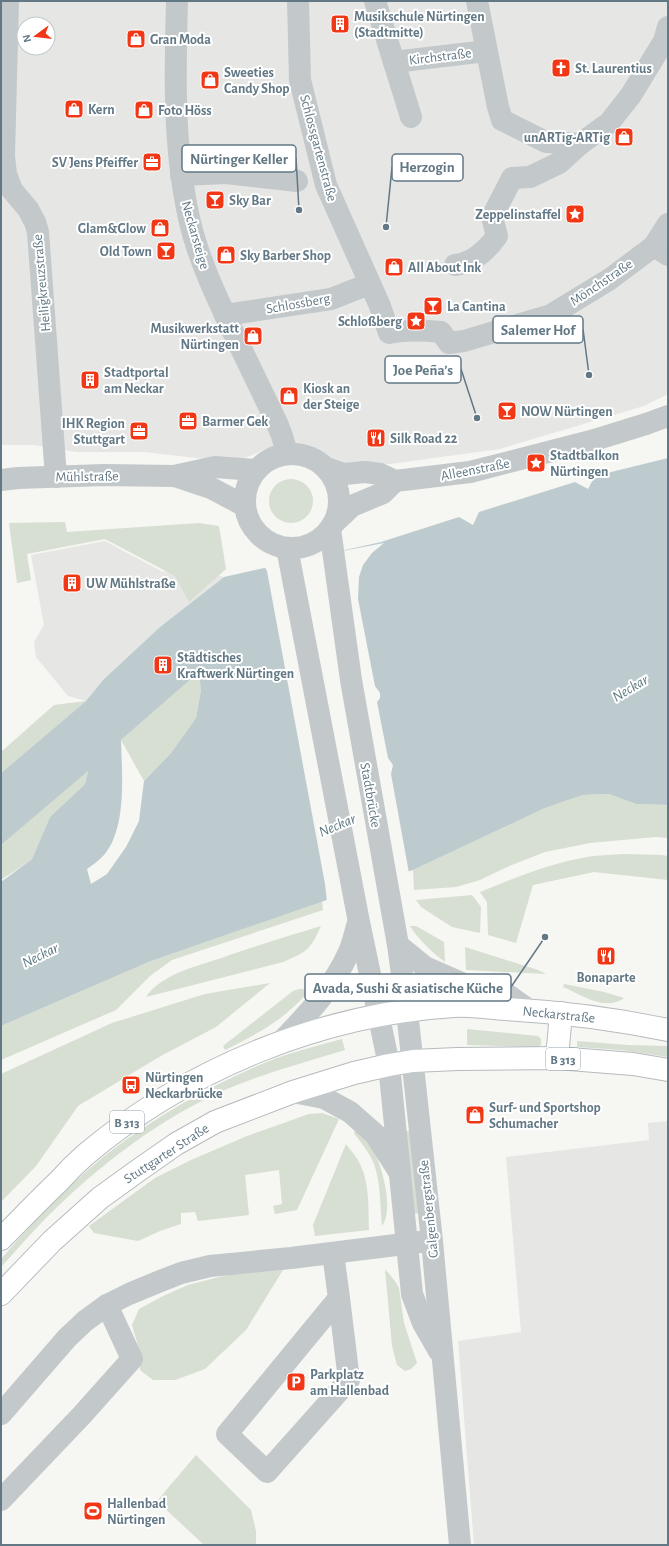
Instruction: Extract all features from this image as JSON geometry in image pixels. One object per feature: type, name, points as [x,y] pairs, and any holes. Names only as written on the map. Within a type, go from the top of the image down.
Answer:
[{"type":"main road","name":"Neckarstraße","points":[[378,1016],[407,1011],[456,1006],[561,1013],[634,1023],[668,1030]]},
{"type":"main road","points":[[557,1058],[561,1013]]},
{"type":"main road","name":"B 313","points":[[1,1239],[84,1156],[137,1115],[187,1085],[280,1043],[308,1033],[378,1016]]},
{"type":"main road","name":"B 313","points":[[388,1065],[413,1061],[457,1059],[557,1058],[633,1064],[668,1070]]},
{"type":"main road","name":"Stuttgarter Straße","points":[[1,1294],[52,1241],[100,1198],[176,1144],[215,1122],[293,1092],[354,1073],[388,1065]]},
{"type":"street","name":"Heiligkreuzstraße","points":[[8,1],[4,156],[6,174],[12,190],[28,209],[35,222],[38,232],[56,477]]},
{"type":"street","name":"Neckarsteige","points":[[177,1],[175,87],[181,175],[189,219],[203,262],[225,315],[277,423],[287,453]]},
{"type":"street","name":"Schlossgartenstraße","points":[[298,1],[300,80],[310,183],[369,284],[389,333]]},
{"type":"street","name":"Kirchstraße","points":[[375,1],[411,116]]},
{"type":"street","name":"Kirchstraße","points":[[477,1],[486,51],[502,120],[546,142],[580,144]]},
{"type":"street","points":[[456,265],[466,263],[489,248],[497,236],[492,216],[512,178],[530,177],[559,163],[580,144],[609,123],[631,95],[664,41],[668,26]]},
{"type":"street","name":"Kirchstraße","points":[[394,62],[486,51]]},
{"type":"street","points":[[181,175],[226,173],[310,183]]},
{"type":"street","name":"Mönchstraße","points":[[389,333],[404,330],[441,332],[449,343],[464,341],[518,326],[551,314],[661,251],[668,224]]},
{"type":"street","name":"Schlossberg","points":[[225,315],[331,299],[369,284]]},
{"type":"street","name":"Alleenstraße","points":[[327,468],[344,474],[366,472],[380,474],[395,481],[470,472],[591,442],[668,416]]},
{"type":"street","points":[[332,532],[340,505],[337,485],[327,468],[315,459],[308,456],[287,453],[269,459],[255,470],[246,487],[245,506],[249,521],[259,534],[272,544],[288,551],[303,547],[332,532],[352,506],[383,493],[395,481]]},
{"type":"street","name":"Mühlstraße","points":[[1,480],[104,475],[174,476],[215,467],[255,470]]},
{"type":"street","name":"Mühlstraße","points":[[174,476],[211,488],[245,506]]},
{"type":"street","name":"Stadtbrücke","points":[[332,532],[351,680],[398,945],[413,1061]]},
{"type":"street","points":[[288,551],[388,1065]]},
{"type":"street","points":[[280,1043],[314,1007],[329,988],[349,951],[359,922]]},
{"type":"street","points":[[398,945],[425,967],[471,987],[505,993],[529,1010]]},
{"type":"street","name":"Galgenbergstraße","points":[[413,1061],[432,1241],[460,1545]]},
{"type":"street","name":"Galgenbergstraße","points":[[388,1065],[412,1294],[423,1323],[442,1357]]},
{"type":"street","name":"Galgenbergstraße","points":[[293,1092],[324,1098],[350,1112],[375,1134],[400,1172]]},
{"type":"street","points":[[1,1414],[67,1338],[85,1321],[106,1306],[129,1294],[158,1282],[181,1273],[210,1266],[432,1241]]},
{"type":"street","points":[[333,1253],[339,1298],[349,1380],[267,1472],[227,1434],[339,1298]]},
{"type":"street","points":[[1,1500],[82,1415],[132,1359],[106,1306]]},
{"type":"shaded area","points":[[1,1],[668,1],[668,394],[644,406],[500,449],[390,464],[356,466],[336,464],[306,447],[265,449],[250,456],[229,462],[145,452],[76,452],[35,445],[1,445]]},
{"type":"shaded area","points":[[287,479],[295,479],[307,485],[313,497],[313,505],[307,517],[295,523],[287,523],[275,517],[269,505],[269,497],[275,485]]},
{"type":"shaded area","points":[[65,522],[67,532],[199,523],[219,526],[226,569],[189,602],[175,576],[105,539],[27,554],[31,580],[17,583],[9,523]]},
{"type":"shaded area","points":[[105,541],[163,572],[181,567],[224,577],[160,627],[103,680],[86,701],[68,696],[36,657],[34,642],[44,625],[31,555]]},
{"type":"shaded area","points":[[200,671],[201,690],[196,718],[171,753],[144,781],[121,740]]},
{"type":"shaded area","points":[[86,701],[1,773],[1,752],[54,705]]},
{"type":"shaded area","points":[[88,770],[85,784],[50,817],[32,859],[1,880],[1,845]]},
{"type":"shaded area","points":[[609,794],[636,804],[668,805],[668,838],[655,837],[590,843],[545,852],[507,867],[480,880],[456,887],[414,890],[413,870],[545,808],[583,795]]},
{"type":"shaded area","points":[[624,854],[668,856],[668,880],[594,872],[533,885],[516,943],[488,935],[487,902],[480,892],[549,866],[564,862],[593,856]]},
{"type":"shaded area","points":[[472,895],[481,907],[480,933],[452,927],[421,907],[416,900]]},
{"type":"shaded area","points":[[322,901],[323,910],[172,960],[150,976],[116,1010],[1,1060],[1,1026],[151,961]]},
{"type":"shaded area","points":[[321,926],[314,940],[303,953],[298,956],[283,962],[146,997],[161,982],[182,971]]},
{"type":"shaded area","points":[[410,926],[416,926],[444,942],[445,962],[426,946]]},
{"type":"shaded area","points":[[465,947],[538,970],[546,974],[466,970]]},
{"type":"shaded area","points":[[270,983],[216,1027],[159,1057],[78,1106],[36,1166],[1,1202],[1,1074],[112,1023],[205,994]]},
{"type":"shaded area","points":[[564,984],[604,992],[624,998],[617,1002],[601,1003],[586,998],[563,987]]},
{"type":"shaded area","points":[[303,989],[308,992],[289,1011],[270,1026],[225,1050],[223,1046],[293,991]]},
{"type":"shaded area","points":[[467,1029],[538,1036],[541,1039],[541,1045],[537,1047],[467,1045]]},
{"type":"shaded area","points":[[342,1039],[345,1050],[241,1083],[177,1114],[154,1129],[109,1162],[66,1198],[1,1267],[1,1259],[64,1192],[117,1146],[150,1123],[224,1081],[266,1062]]},
{"type":"shaded area","points":[[577,1041],[668,1046],[668,1057],[621,1050],[577,1047]]},
{"type":"shaded area","points":[[322,1113],[339,1119],[297,1210],[275,1214],[273,1206],[282,1204],[279,1170],[245,1175],[249,1215],[198,1221],[195,1212],[181,1213],[181,1224],[160,1231],[138,1241],[94,1233],[89,1226],[155,1178],[191,1160],[247,1136],[309,1114]]},
{"type":"shaded area","points":[[668,1121],[668,1545],[474,1545],[458,1341],[521,1332],[506,1157],[649,1140],[648,1123]]},
{"type":"shaded area","points":[[356,1127],[372,1146],[383,1175],[387,1198],[387,1209],[386,1218],[382,1226],[379,1187],[376,1171],[370,1156],[354,1133]]},
{"type":"shaded area","points":[[405,1131],[412,1131],[420,1213],[413,1214]]},
{"type":"shaded area","points":[[346,1144],[363,1170],[368,1195],[369,1230],[315,1236],[313,1225]]},
{"type":"shaded area","points":[[385,1269],[399,1288],[404,1323],[417,1363],[411,1369],[405,1371],[397,1365],[392,1346]]},
{"type":"shaded area","points":[[283,1270],[246,1330],[205,1369],[175,1380],[153,1380],[140,1370],[141,1356],[132,1325],[139,1309],[188,1285],[231,1274]]},
{"type":"shaded area","points":[[196,1455],[251,1510],[256,1531],[256,1545],[204,1545],[157,1501]]},
{"type":"water","name":"Neckar","points":[[668,458],[668,805],[636,804],[609,794],[583,795],[545,808],[413,870],[151,961],[1,1026],[1,882],[32,859],[50,817],[85,784],[88,771],[1,845],[1,773],[86,701],[103,680],[160,627],[224,577],[381,542],[459,517],[473,525],[479,512],[575,482],[588,489],[595,476]],"holes":[[[199,672],[201,690],[196,718],[171,753],[144,781],[139,821],[126,847],[107,874],[91,884],[87,869],[104,855],[111,844],[120,816],[122,800],[121,740]]]},
{"type":"pier","points":[[384,543],[372,553],[363,565],[359,577],[358,599],[375,686],[380,693],[380,698],[377,702],[388,758],[393,765],[391,774],[409,873],[327,902],[325,884],[267,571],[264,566]]},
{"type":"place","name":"Musikschule Nürtingen (Stadtmitte)","points":[[340,24]]},
{"type":"place","name":"Gran Moda","points":[[136,39]]},
{"type":"place","name":"St. Laurentius","points":[[561,68]]},
{"type":"place","name":"Sweeties Candy Shop","points":[[210,80]]},
{"type":"place","name":"Kern","points":[[74,109]]},
{"type":"place","name":"Foto Höss","points":[[144,110]]},
{"type":"place","name":"unARTig-ARTig","points":[[624,137]]},
{"type":"place","name":"SV Jens Pfeiffer","points":[[152,162]]},
{"type":"place","name":"Sky Bar","points":[[215,200]]},
{"type":"place","name":"Nürtinger Keller","points":[[299,210]]},
{"type":"place","name":"Zeppelinstaffel","points":[[575,214]]},
{"type":"place","name":"Herzogin","points":[[386,227]]},
{"type":"place","name":"Glam&Glow","points":[[160,228]]},
{"type":"place","name":"Old Town","points":[[166,251]]},
{"type":"place","name":"Sky Barber Shop","points":[[226,255]]},
{"type":"place","name":"All About Ink","points":[[394,267]]},
{"type":"place","name":"La Cantina","points":[[433,306]]},
{"type":"place","name":"Schloßberg","points":[[416,321]]},
{"type":"place","name":"Musikwerkstatt Nürtingen","points":[[253,336]]},
{"type":"place","name":"Salemer Hof","points":[[589,375]]},
{"type":"place","name":"Stadtportal am Neckar","points":[[90,380]]},
{"type":"place","name":"Kiosk an der Steige","points":[[289,396]]},
{"type":"place","name":"NOW Nürtingen","points":[[507,411]]},
{"type":"place","name":"Joe Peña’s","points":[[477,418]]},
{"type":"place","name":"Barmer Gek","points":[[188,421]]},
{"type":"place","name":"IHK Region Stuttgart","points":[[139,431]]},
{"type":"place","name":"Silk Road 22","points":[[376,438]]},
{"type":"place","name":"Stadtbalkon Nürtingen","points":[[536,463]]},
{"type":"place","name":"UW Mühlstraße","points":[[72,583]]},
{"type":"place","name":"Städtisches Kraftwerk Nürtingen","points":[[163,665]]},
{"type":"place","name":"Avada, Sushi & asiatische Küche","points":[[545,937]]},
{"type":"place","name":"Bonaparte","points":[[606,956]]},
{"type":"place","name":"Nürtingen Neckarbrücke","points":[[131,1085]]},
{"type":"place","name":"Surf- und Sportshop Schumacher","points":[[475,1115]]},
{"type":"place","name":"Parkplatz am Hallenbad","points":[[296,1382]]},
{"type":"place","name":"Hallenbad Nürtingen","points":[[93,1511]]}]
